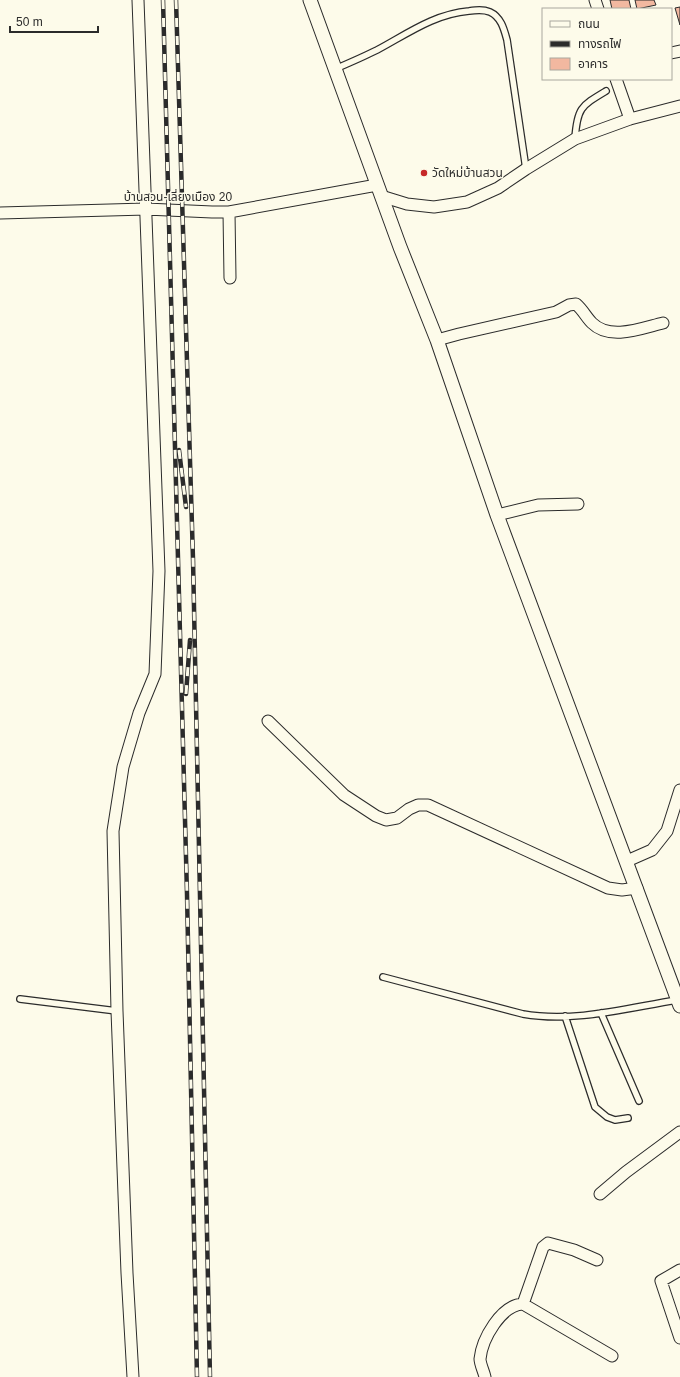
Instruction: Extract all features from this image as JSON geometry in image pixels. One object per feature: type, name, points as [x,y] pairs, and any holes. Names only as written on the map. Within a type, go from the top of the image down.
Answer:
[{"type":"street","points":[[133,1377],[127,1273],[112,832],[123,767],[139,713],[156,674],[159,571],[138,0]]},
{"type":"street","points":[[310,0],[379,191],[437,340],[497,515],[679,1003]]},
{"type":"street","points":[[616,80],[630,119]]},
{"type":"street","points":[[379,191],[407,204],[434,207],[467,202],[498,188],[575,138],[630,119],[680,106]]},
{"type":"street","name":"บ้านสวน-เลี่ยงเมือง 20","points":[[0,214],[146,209],[229,212],[379,191]]},
{"type":"street","points":[[229,212],[230,278]]},
{"type":"street","points":[[437,340],[556,312],[569,305],[576,304],[597,327],[614,332],[627,331],[663,323]]},
{"type":"street","points":[[497,515],[538,505],[578,504]]},
{"type":"street","points":[[268,721],[344,795],[376,816],[386,820],[397,818],[409,809],[418,805],[428,805],[608,888],[622,890],[637,888]]},
{"type":"street","points":[[627,861],[652,850],[667,831],[680,790]]},
{"type":"street","points":[[600,1194],[626,1172],[680,1132]]},
{"type":"street","points":[[523,1304],[543,1247],[548,1243],[574,1250],[597,1260]]},
{"type":"street","points":[[680,1270],[661,1281],[680,1338]]},
{"type":"street","points":[[485,1377],[480,1360],[486,1336],[503,1314],[516,1304],[523,1304],[612,1356]]},
{"type":"lane","points":[[335,69],[376,51],[434,19],[456,12],[481,10],[491,12],[498,18],[503,26],[507,40],[526,169]]},
{"type":"lane","points":[[575,138],[576,122],[579,113],[584,106],[606,91]]},
{"type":"lane","points":[[383,977],[538,1017],[601,1013],[679,1003]]},
{"type":"lane","points":[[20,999],[117,1011]]},
{"type":"lane","points":[[601,1013],[639,1100]]},
{"type":"lane","points":[[565,1016],[594,1106],[607,1117],[614,1120],[628,1118]]},
{"type":"building","points":[[610,0],[629,0],[631,8],[612,8]]},
{"type":"building","points":[[635,0],[654,0],[656,5],[642,8],[637,8]]},
{"type":"building","points":[[680,7],[680,25],[675,8]]},
{"type":"railway","points":[[163,0],[187,894],[197,1377]]},
{"type":"railway","points":[[176,0],[193,559],[210,1377]]},
{"type":"railway","points":[[179,450],[186,507]]},
{"type":"railway","points":[[186,694],[190,640]]},
{"type":"place","name":"วัดใหม่บ้านสวน","points":[[424,173]]}]
